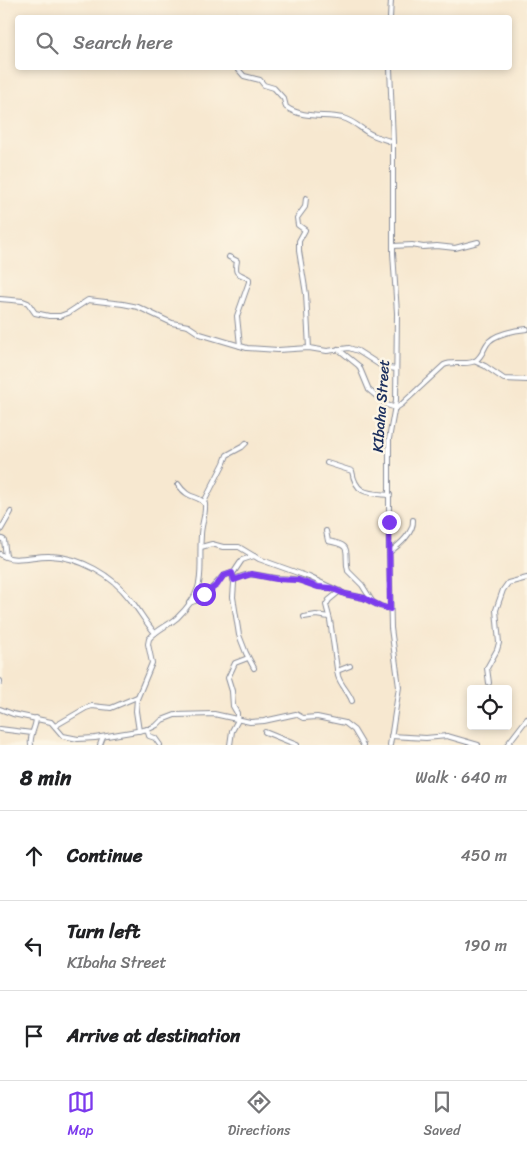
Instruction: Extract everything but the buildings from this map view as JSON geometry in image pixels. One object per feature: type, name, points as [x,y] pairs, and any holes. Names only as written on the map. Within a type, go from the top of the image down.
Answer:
[{"type":"street","points":[[390,15],[391,0]]},
{"type":"street","points":[[239,70],[244,76],[260,80],[264,85],[274,88],[284,99],[286,107],[291,110],[310,116],[344,119],[358,124],[368,133],[393,142]]},
{"type":"street","name":"KIbaha Street","points":[[390,70],[393,142],[393,246],[397,313],[394,408],[389,439],[390,609],[399,687],[390,745]]},
{"type":"street","points":[[306,198],[306,208],[297,218],[298,225],[304,230],[299,252],[306,294],[309,348]]},
{"type":"street","points":[[393,246],[412,245],[423,248],[436,246],[452,248],[478,242]]},
{"type":"street","points":[[228,257],[237,261],[235,270],[237,273],[249,279],[238,316],[240,346]]},
{"type":"street","points":[[0,300],[23,301],[28,303],[36,313],[49,316],[65,314],[88,300],[132,305],[172,323],[188,326],[200,334],[216,337],[240,346],[269,350],[309,348],[327,351],[351,348],[383,367],[396,369]]},
{"type":"street","points":[[474,361],[480,356],[491,340],[507,332],[527,328]]},
{"type":"street","points":[[338,349],[359,366],[369,390],[394,408],[402,404],[444,365],[454,362],[474,361],[504,379],[527,380]]},
{"type":"street","points":[[140,731],[136,711],[137,697],[151,667],[149,639],[177,618],[200,585],[201,528],[206,510],[204,502],[227,455],[246,443]]},
{"type":"street","points":[[327,463],[352,471],[354,481],[362,490],[390,495]]},
{"type":"street","points":[[178,484],[187,496],[204,502]]},
{"type":"street","points":[[0,531],[11,512]]},
{"type":"street","points":[[390,552],[414,526],[413,520]]},
{"type":"street","points":[[326,531],[328,541],[344,545],[348,571],[362,585],[372,602]]},
{"type":"street","points":[[0,538],[5,544],[6,557]]},
{"type":"street","points":[[201,547],[212,544],[223,547],[236,546],[254,556],[309,577],[331,588],[390,609]]},
{"type":"street","points":[[0,554],[16,559],[50,556],[72,560],[91,567],[120,588],[130,598],[142,618],[155,634]]},
{"type":"street","points":[[189,603],[214,587],[223,576],[236,570],[242,560],[254,556]]},
{"type":"street","points":[[232,573],[234,580],[233,597],[239,634],[254,668]]},
{"type":"street","points":[[234,580],[247,574],[255,574],[269,578],[298,580],[318,587],[331,588]]},
{"type":"street","points":[[489,683],[487,668],[498,650],[499,643],[496,614],[498,600],[508,583],[527,578]]},
{"type":"street","points":[[340,591],[327,602],[326,608],[337,671],[341,684],[350,695],[352,701]]},
{"type":"street","points":[[304,617],[316,615],[329,617]]},
{"type":"street","points":[[230,745],[232,731],[238,714],[233,706],[229,675],[234,663],[248,658]]},
{"type":"street","points":[[337,671],[350,666]]},
{"type":"street","points":[[55,726],[86,708],[92,706],[111,708],[137,697]]},
{"type":"street","points":[[0,710],[50,722],[60,734],[68,738],[78,739],[140,731],[175,715],[214,714],[237,720],[259,722],[296,714],[303,718],[314,716],[349,725],[363,745]]},
{"type":"street","points":[[31,745],[30,739],[36,718]]},
{"type":"street","points":[[507,745],[527,719]]},
{"type":"street","points":[[0,729],[32,733]]},
{"type":"street","points":[[147,729],[149,736],[156,739],[160,745]]},
{"type":"street","points":[[265,732],[296,745]]},
{"type":"street","points":[[391,736],[426,738],[447,736],[478,745]]},
{"type":"street","points":[[100,745],[103,737]]},
{"type":"route","points":[[204,594],[214,587],[226,574],[232,573],[234,580],[247,574],[255,574],[269,578],[298,580],[318,587],[331,588],[345,594],[368,599],[390,609],[389,522]]}]
